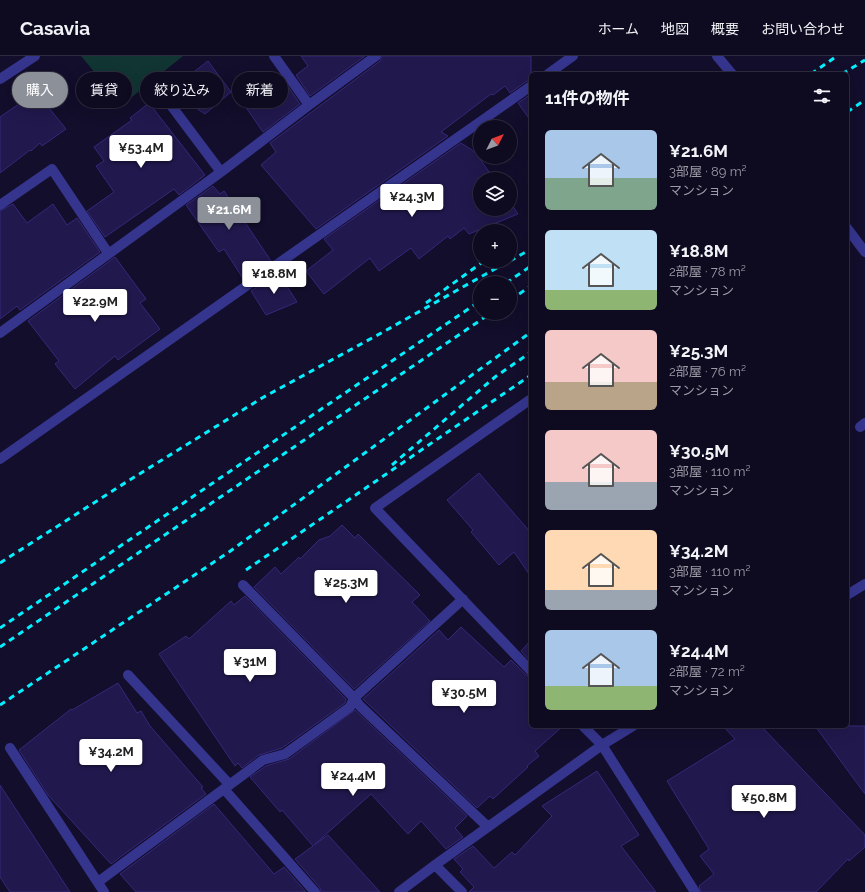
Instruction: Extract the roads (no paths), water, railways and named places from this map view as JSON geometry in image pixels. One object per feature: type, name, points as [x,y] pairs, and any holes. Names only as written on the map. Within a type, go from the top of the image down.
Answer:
[{"type":"street","points":[[0,80],[35,56]]},
{"type":"street","points":[[274,56],[309,105]]},
{"type":"street","points":[[0,333],[221,172],[376,56]]},
{"type":"street","points":[[551,72],[573,56]]},
{"type":"street","points":[[717,56],[730,72]]},
{"type":"street","points":[[0,459],[529,87]]},
{"type":"street","points":[[173,108],[221,172]]},
{"type":"street","points":[[0,205],[52,169],[108,253]]},
{"type":"street","points":[[849,231],[865,252]]},
{"type":"street","points":[[529,400],[375,508],[529,669]]},
{"type":"street","points":[[849,595],[865,584]]},
{"type":"street","points":[[243,585],[354,698],[360,706],[488,827]]},
{"type":"street","points":[[98,882],[263,760],[285,754],[350,707],[354,698],[463,599]]},
{"type":"street","points":[[128,674],[227,786],[316,892]]},
{"type":"street","points":[[585,728],[602,745],[696,892]]},
{"type":"street","points":[[399,892],[435,864],[602,745],[630,728]]},
{"type":"street","points":[[10,748],[104,892]]},
{"type":"street","points":[[435,864],[462,892]]},
{"type":"railway","points":[[814,72],[837,56]]},
{"type":"railway","points":[[845,72],[865,60]]},
{"type":"railway","points":[[849,111],[865,100]]},
{"type":"railway","points":[[517,257],[529,250]]},
{"type":"railway","points":[[516,276],[529,267]]},
{"type":"railway","points":[[426,303],[474,268]]},
{"type":"railway","points":[[0,563],[262,398],[497,268]]},
{"type":"railway","points":[[517,295],[529,287]]},
{"type":"railway","points":[[0,628],[473,306]]},
{"type":"railway","points":[[0,647],[481,320]]},
{"type":"railway","points":[[0,705],[229,552],[529,333]]},
{"type":"railway","points":[[392,465],[495,377],[529,353]]},
{"type":"railway","points":[[246,570],[529,376]]}]
